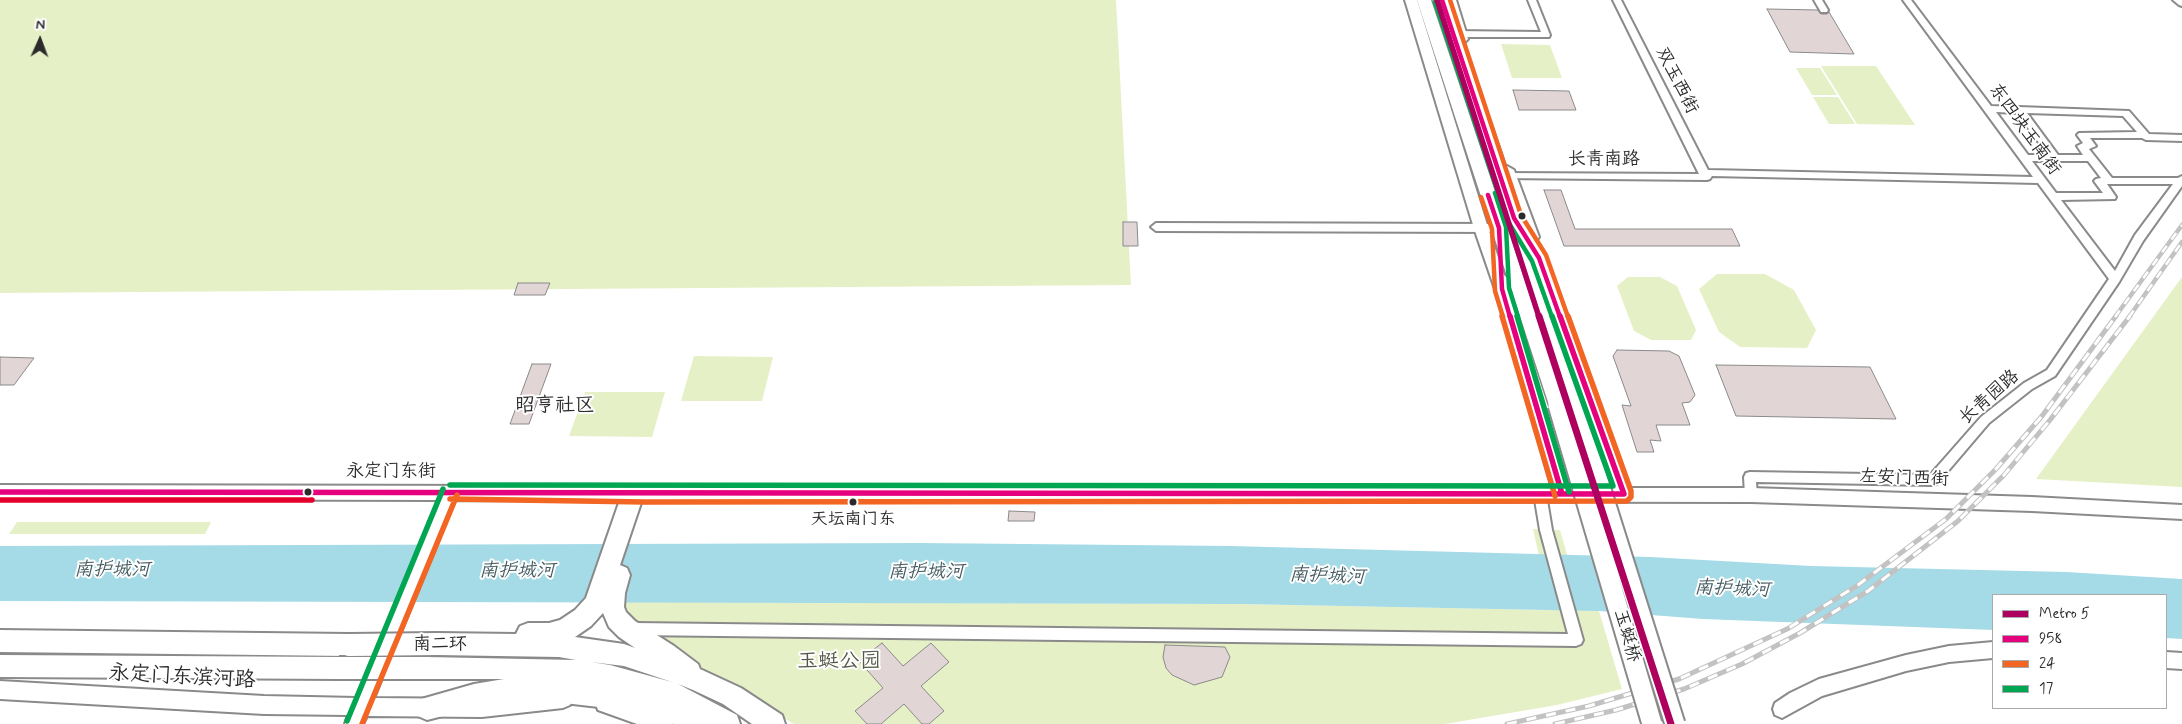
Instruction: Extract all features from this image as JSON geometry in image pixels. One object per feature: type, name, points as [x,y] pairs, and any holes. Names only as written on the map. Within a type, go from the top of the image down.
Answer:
[{"type":"highway","points":[[437,644],[520,635],[549,634],[566,630],[583,618],[596,604],[602,591],[639,494]]},
{"type":"highway","points":[[629,524],[612,607],[622,624],[666,654],[699,680]]},
{"type":"highway","name":"南二环","points":[[0,641],[559,646],[624,655],[699,680],[732,696],[773,724]]},
{"type":"highway","name":"南二环","points":[[0,666],[504,668],[578,671],[610,676],[675,695],[728,724]]},
{"type":"highway","points":[[428,708],[474,696],[529,688],[625,698],[662,707],[703,724]]},
{"type":"main road","points":[[1424,0],[1499,228],[1566,405]]},
{"type":"main road","points":[[1442,0],[1457,34],[1505,176],[1514,218],[1566,405]]},
{"type":"main road","name":"玉蜓桥","points":[[1566,405],[1652,724]]},
{"type":"main road","name":"玉蜓桥","points":[[1566,405],[1675,724]]},
{"type":"street","points":[[1411,0],[1481,228],[1502,289],[1562,494]]},
{"type":"street","points":[[1450,0],[1457,34],[1546,35],[1532,0]]},
{"type":"street","name":"双玉西街","points":[[1616,0],[1706,175]]},
{"type":"street","points":[[1818,0],[1824,10]]},
{"type":"street","name":"东四块玉南街","points":[[1907,0],[2114,279]]},
{"type":"street","points":[[2176,0],[2182,3]]},
{"type":"street","points":[[1988,109],[2126,113],[2144,135]]},
{"type":"street","points":[[2019,110],[2055,158]]},
{"type":"street","points":[[2109,181],[2082,146],[2091,146],[2082,135],[2144,135],[2146,137],[2182,138]]},
{"type":"street","points":[[2024,158],[2091,158]]},
{"type":"street","name":"长青南路","points":[[1505,176],[1706,175],[2040,180]]},
{"type":"street","points":[[1505,176],[1539,258],[1624,494]]},
{"type":"street","points":[[2052,196],[2111,197],[2099,181],[2181,180]]},
{"type":"street","name":"长青园路","points":[[1751,495],[1750,477],[1933,480],[1985,420],[2028,386],[2051,373],[2139,238],[2181,180]]},
{"type":"street","points":[[1514,218],[1539,258]]},
{"type":"street","points":[[1156,227],[1499,228],[1502,289]]},
{"type":"street","points":[[1550,455],[1610,455]]},
{"type":"street","name":"永定门东街","points":[[0,492],[1594,494]]},
{"type":"street","points":[[357,715],[450,492]]},
{"type":"street","points":[[622,624],[1576,640],[1546,530],[1540,494]]},
{"type":"street","points":[[1594,494],[1662,724]]},
{"type":"street","name":"左安门西街","points":[[1594,494],[1751,495],[2032,504],[2182,512]]},
{"type":"street","points":[[1782,709],[1819,688],[1949,654],[1992,650]]},
{"type":"street","points":[[2167,660],[2182,662]]},
{"type":"street","name":"永定门东滨河路","points":[[0,690],[264,705],[357,715],[428,708]]},
{"type":"street","points":[[428,708],[482,708],[569,698],[602,703],[664,724]]},
{"type":"green space","points":[[0,0],[1116,0],[1131,285],[0,293]]},
{"type":"green space","points":[[1501,44],[1550,45],[1562,78],[1512,78]]},
{"type":"green space","points":[[1821,66],[1876,66],[1915,125],[1857,124]]},
{"type":"green space","points":[[1796,68],[1820,68],[1837,95],[1812,95]]},
{"type":"green space","points":[[1813,97],[1838,97],[1855,124],[1829,124]]},
{"type":"green space","points":[[1717,274],[1765,274],[1794,290],[1816,330],[1807,348],[1740,347],[1719,332],[1699,289]]},
{"type":"green space","points":[[1628,277],[1660,277],[1677,286],[1696,330],[1691,340],[1651,340],[1634,331],[1617,286]]},
{"type":"green space","points":[[2182,277],[2182,487],[2036,479]]},
{"type":"green space","points":[[694,356],[773,357],[762,401],[681,401]]},
{"type":"green space","points":[[585,392],[665,392],[652,437],[569,436]]},
{"type":"green space","points":[[17,522],[211,522],[205,534],[9,534]]},
{"type":"green space","name":"玉蜓公园","points":[[1533,529],[1560,530],[1583,610],[1599,611],[1622,689],[1557,705],[1445,724],[794,724],[644,635],[622,602],[1239,604],[1551,610]]},
{"type":"water","name":"南护城河","points":[[920,543],[1231,546],[1650,557],[1811,566],[2066,572],[2182,579],[2182,639],[2167,638],[2167,594],[1992,594],[1992,630],[1703,619],[1599,611],[1239,604],[0,601],[0,546]]},
{"type":"building","points":[[1767,9],[1818,10],[1821,14],[1829,12],[1854,54],[1790,52]]},
{"type":"building","points":[[1513,90],[1569,91],[1576,110],[1519,110]]},
{"type":"building","points":[[1544,190],[1561,190],[1575,229],[1732,229],[1740,246],[1564,246]]},
{"type":"building","points":[[1123,222],[1137,222],[1138,246],[1123,246]]},
{"type":"building","points":[[518,283],[550,283],[545,295],[514,295]]},
{"type":"building","points":[[1617,350],[1669,351],[1679,356],[1695,395],[1690,402],[1682,403],[1690,425],[1656,425],[1661,441],[1650,440],[1654,452],[1637,452],[1622,405],[1631,406],[1613,356]]},
{"type":"building","points":[[0,357],[34,358],[14,385],[0,385]]},
{"type":"building","points":[[532,364],[551,364],[529,424],[510,424]]},
{"type":"building","points":[[1716,365],[1870,367],[1896,419],[1736,416]]},
{"type":"building","points":[[1009,511],[1035,512],[1034,521],[1008,521]]},
{"type":"building","points":[[882,643],[903,666],[931,643],[949,662],[921,686],[944,711],[929,724],[922,724],[904,704],[881,724],[867,724],[855,711],[883,688],[859,661]]},
{"type":"building","points":[[1165,645],[1225,647],[1230,657],[1222,677],[1194,685],[1172,675],[1166,668],[1163,657]]},
{"type":"railway","points":[[2115,317],[2182,225]]},
{"type":"railway","points":[[2129,317],[2182,242]]},
{"type":"railway","points":[[1507,724],[1589,706],[1679,679],[1787,629],[1858,585],[1946,519],[1996,469],[2042,416],[2116,316]]},
{"type":"railway","points":[[1555,724],[1616,710],[1684,689],[1742,664],[1800,633],[1868,591],[1958,521],[2004,475],[2050,420],[2130,316]]},
{"type":"metro line","name":"5","points":[[1437,0],[1671,724]]},
{"type":"transit line","name":"958","points":[[0,492],[1624,494],[1539,258],[1514,218],[1442,0]]},
{"type":"transit line","name":"24","points":[[450,499],[645,502],[1627,501],[1631,497],[1631,491],[1546,255],[1521,215],[1450,0]]},
{"type":"transit line","name":"17","points":[[450,485],[1613,486],[1532,261],[1507,220],[1435,2]]},
{"type":"transit line","name":"17","points":[[1495,193],[1506,227],[1509,288],[1569,492]]},
{"type":"transit line","name":"958","points":[[1488,195],[1499,228],[1502,289],[1562,494]]},
{"type":"transit line","name":"24","points":[[1481,197],[1492,229],[1495,291],[1555,496]]},
{"type":"transit line","name":"17","points":[[347,721],[443,489]]},
{"type":"transit line","name":"24","points":[[362,724],[457,495]]},
{"type":"transit line","points":[[0,500],[312,500]]},
{"type":"place","name":"天坛南门东","points":[[853,502]]},
{"type":"district","name":"昭亨社区","points":[[555,407]]}]
